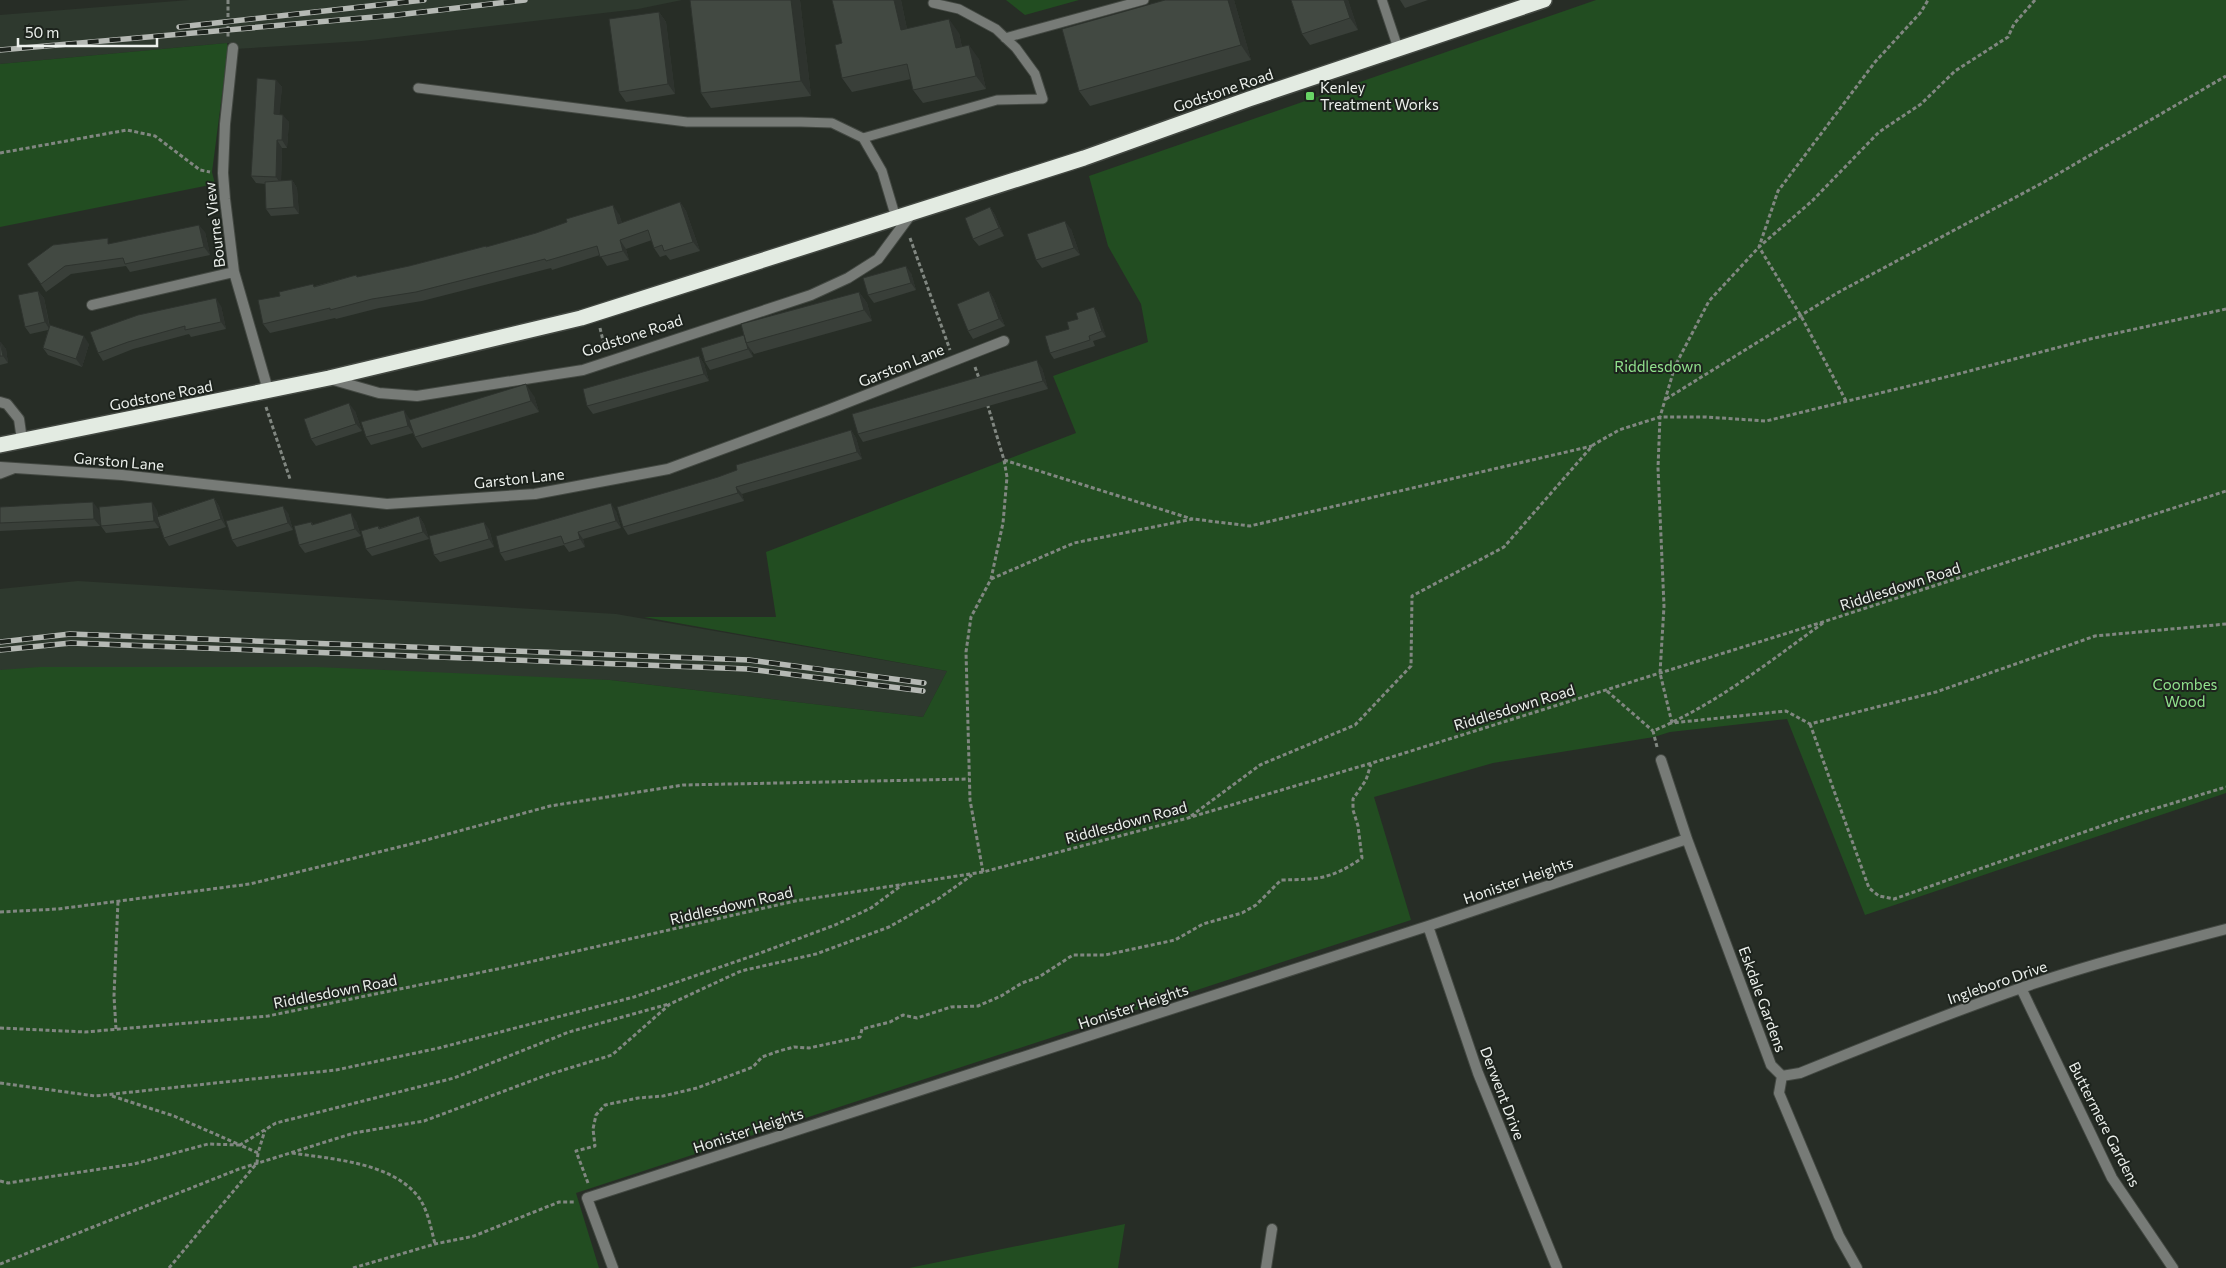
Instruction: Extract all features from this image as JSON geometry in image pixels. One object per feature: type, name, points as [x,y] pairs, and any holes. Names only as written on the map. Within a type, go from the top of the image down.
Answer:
[{"type":"highway","name":"Godstone Road","points":[[0,445],[262,393],[596,313],[904,218],[1084,158],[1536,1]]},
{"type":"street","name":"Bourne View","points":[[232,48],[223,173],[234,272],[266,383],[262,393]]},
{"type":"street","name":"Godstone Road","points":[[329,378],[379,393],[417,396],[583,370],[811,295],[841,281],[878,259],[904,218]]},
{"type":"street","points":[[92,305],[234,272]]},
{"type":"street","name":"Garston Lane","points":[[0,466],[13,469],[122,475],[387,504],[535,494],[668,470],[1004,341]]},
{"type":"street","points":[[0,402],[7,404],[19,419],[22,440]]},
{"type":"street","name":"Eskdale Gardens","points":[[1661,760],[1771,1065],[1782,1076]]},
{"type":"street","name":"Honister Heights","points":[[590,1197],[1428,926],[1688,839]]},
{"type":"street","name":"Derwent Drive","points":[[1428,926],[1478,1073],[1557,1268]]},
{"type":"street","name":"Ingleboro Drive","points":[[1782,1076],[1800,1073],[1925,1023],[2021,988],[2085,967],[2226,929]]},
{"type":"street","name":"Buttermere Gardens","points":[[2021,988],[2112,1178],[2173,1268]]},
{"type":"street","points":[[1782,1076],[1779,1093],[1839,1236],[1857,1268]]},
{"type":"street","points":[[590,1197],[613,1268]]},
{"type":"street","points":[[1266,1268],[1272,1229]]},
{"type":"lane","points":[[1005,38],[1144,0]]},
{"type":"lane","points":[[1382,0],[1398,48]]},
{"type":"lane","points":[[863,138],[997,100],[1043,99],[1035,74],[1016,48],[996,29],[960,9],[932,3]]},
{"type":"lane","points":[[418,88],[687,122],[801,122],[832,124],[863,138],[882,171],[904,218]]},
{"type":"lane","name":"Garston Lane","points":[[0,474],[13,469]]},
{"type":"path","points":[[228,0],[228,48],[232,48]]},
{"type":"path","points":[[1846,401],[1800,316],[1759,247],[1778,191],[1875,62],[1921,12],[1928,0]]},
{"type":"path","points":[[1672,723],[1660,673],[1664,606],[1658,468],[1660,418],[1675,366],[1709,301],[1759,247],[1812,201],[1879,132],[1921,104],[1954,71],[2008,37],[2014,24],[2035,0]]},
{"type":"path","points":[[1666,399],[1837,293],[2044,182],[2226,76]]},
{"type":"path","points":[[0,153],[127,130],[155,136],[200,170],[223,173]]},
{"type":"path","points":[[904,218],[953,360]]},
{"type":"path","points":[[1188,818],[1260,765],[1355,725],[1411,666],[1412,596],[1504,547],[1593,446],[1619,430],[1660,418],[1706,417],[1766,421],[1958,374],[2090,339],[2226,309]]},
{"type":"path","points":[[596,313],[608,361]]},
{"type":"path","points":[[971,354],[982,390]]},
{"type":"path","points":[[262,393],[295,494]]},
{"type":"path","points":[[983,872],[970,800],[966,652],[971,617],[991,579],[1003,523],[1007,477],[1004,460],[985,398]]},
{"type":"path","points":[[1004,460],[1192,520],[1250,526],[1593,446]]},
{"type":"path","name":"Riddlesdown Road","points":[[0,1028],[85,1032],[268,1016],[512,966],[795,901],[983,872],[1188,818],[1371,764],[1826,622],[2226,490]]},
{"type":"path","points":[[991,579],[1074,543],[1192,520]]},
{"type":"path","points":[[1653,731],[1672,723],[1724,693],[1826,622]]},
{"type":"path","points":[[1810,724],[1936,692],[2094,636],[2226,624]]},
{"type":"path","points":[[1606,690],[1653,731],[1661,760]]},
{"type":"path","points":[[1672,723],[1786,711],[1810,724],[1869,888],[1879,896],[1894,899],[2124,818],[2226,787]]},
{"type":"path","points":[[352,1268],[435,1244],[474,1236],[559,1202],[578,1202],[590,1197],[576,1151],[595,1146],[593,1129],[596,1115],[605,1105],[638,1098],[663,1096],[696,1088],[753,1066],[762,1057],[770,1054],[794,1047],[809,1048],[860,1037],[862,1029],[890,1022],[903,1014],[917,1018],[952,1007],[978,1006],[1001,996],[1022,982],[1039,977],[1073,955],[1105,956],[1175,940],[1203,924],[1242,913],[1256,905],[1281,880],[1323,878],[1351,866],[1362,858],[1358,826],[1353,810],[1353,799],[1366,780],[1371,764]]},
{"type":"path","points":[[0,912],[58,909],[250,884],[550,806],[683,785],[969,779]]},
{"type":"path","points":[[0,1181],[8,1183],[134,1164],[208,1144],[240,1145],[276,1124],[454,1078],[569,1032],[670,1004],[741,971],[816,954],[889,927],[938,899],[974,873]]},
{"type":"path","points":[[0,1083],[95,1096],[110,1095],[336,1070],[439,1048],[624,1000],[835,925],[871,908],[902,884]]},
{"type":"path","points":[[116,1029],[114,996],[118,901]]},
{"type":"path","points":[[0,1264],[257,1163],[354,1133],[424,1121],[547,1075],[612,1055],[670,1004]]},
{"type":"path","points":[[110,1095],[174,1116],[258,1153]]},
{"type":"path","points":[[169,1268],[257,1163],[258,1153],[266,1130]]},
{"type":"path","points":[[289,1153],[354,1163],[388,1174],[402,1182],[416,1194],[430,1224],[435,1244]]},
{"type":"shaded area","points":[[189,0],[682,0],[638,9],[362,41],[234,49],[235,44],[227,43],[0,64],[0,15]]},
{"type":"shaded area","points":[[78,581],[616,614],[947,671],[923,717],[610,680],[0,672],[0,589]]},
{"type":"green space","points":[[1006,0],[1079,0],[1025,15]]},
{"type":"green space","name":"Riddlesdown","points":[[1596,0],[2226,0],[2226,793],[1865,915],[1787,719],[1670,732],[1654,737],[1493,763],[1374,797],[1411,920],[576,1193],[599,1268],[0,1268],[0,670],[40,667],[317,667],[610,680],[923,717],[947,671],[644,617],[776,617],[766,552],[1076,433],[1053,376],[1148,342],[1141,304],[1108,246],[1089,176]]},
{"type":"green space","points":[[227,43],[228,48],[212,172],[215,184],[0,227],[0,64]]},
{"type":"green space","points":[[1125,1224],[1118,1268],[909,1268]]},
{"type":"building","points":[[690,0],[791,0],[801,81],[701,93]]},
{"type":"building","points":[[832,0],[894,0],[901,30],[949,19],[956,48],[969,45],[976,76],[913,90],[907,64],[842,78],[835,45],[842,43]]},
{"type":"building","points":[[1165,0],[1228,0],[1241,45],[1079,91],[1062,29]]},
{"type":"building","points":[[1291,0],[1344,0],[1350,18],[1302,34]]},
{"type":"building","points":[[659,12],[668,84],[619,92],[609,19]]},
{"type":"building","points":[[257,78],[276,80],[274,114],[283,115],[282,140],[277,140],[276,177],[251,176]]},
{"type":"building","points":[[292,180],[294,207],[266,209],[265,182]]},
{"type":"building","points":[[680,202],[693,242],[664,251],[662,245],[654,248],[648,230],[620,240],[623,251],[600,257],[597,246],[546,261],[545,259],[416,292],[372,299],[263,324],[258,300],[280,296],[279,292],[313,284],[314,287],[356,275],[357,277],[409,266],[486,247],[536,233],[567,222],[566,219],[613,205],[618,224]]},
{"type":"building","points":[[990,207],[999,228],[973,239],[965,218]]},
{"type":"building","points":[[1065,221],[1074,248],[1036,260],[1027,234]]},
{"type":"building","points":[[199,225],[204,247],[125,264],[123,258],[65,266],[41,284],[27,264],[53,245],[108,238],[108,244]]},
{"type":"building","points":[[906,266],[911,283],[868,295],[863,278]]},
{"type":"building","points":[[38,291],[45,322],[25,327],[18,295]]},
{"type":"building","points":[[989,291],[999,319],[968,331],[957,304]]},
{"type":"building","points":[[859,292],[864,310],[746,343],[741,324]]},
{"type":"building","points":[[216,298],[221,322],[185,330],[185,326],[128,342],[98,353],[90,332],[138,315]]},
{"type":"building","points":[[1094,307],[1102,331],[1089,336],[1090,340],[1050,353],[1045,336],[1069,329],[1067,322],[1078,319],[1076,313]]},
{"type":"building","points":[[50,325],[84,336],[76,359],[43,348]]},
{"type":"building","points":[[744,335],[748,349],[705,362],[701,348]]},
{"type":"building","points":[[0,342],[3,356],[0,356]]},
{"type":"building","points":[[699,356],[704,374],[587,406],[583,389]]},
{"type":"building","points":[[1037,360],[1043,381],[858,434],[852,414]]},
{"type":"building","points":[[526,384],[531,401],[415,437],[409,420]]},
{"type":"building","points":[[349,403],[356,424],[311,439],[304,419]]},
{"type":"building","points":[[404,410],[408,426],[366,437],[361,422]]},
{"type":"building","points":[[851,430],[857,452],[736,487],[738,493],[623,527],[617,507],[718,477],[737,470],[736,465]]},
{"type":"building","points":[[214,498],[221,519],[164,538],[157,517]]},
{"type":"building","points":[[93,502],[94,519],[0,523],[0,507]]},
{"type":"building","points":[[152,502],[154,521],[101,526],[99,507]]},
{"type":"building","points":[[611,503],[616,521],[578,532],[580,539],[564,544],[561,536],[500,553],[496,536]]},
{"type":"building","points":[[283,506],[288,523],[232,540],[226,521]]},
{"type":"building","points":[[351,513],[355,529],[299,545],[294,526],[311,522],[312,525]]},
{"type":"building","points":[[419,516],[423,532],[366,549],[361,531],[378,526],[379,529]]},
{"type":"building","points":[[484,522],[489,539],[434,555],[429,536]]},
{"type":"railway","points":[[179,27],[424,0]]},
{"type":"railway","points":[[0,50],[397,15],[525,0]]},
{"type":"railway","points":[[0,642],[70,634],[749,660],[924,683]]},
{"type":"railway","points":[[0,650],[71,643],[748,669],[923,691]]},
{"type":"place","name":"Kenley Treatment Works","points":[[1310,96]]},
{"type":"park label","name":"Coombes Wood","points":[[2185,692]]}]
